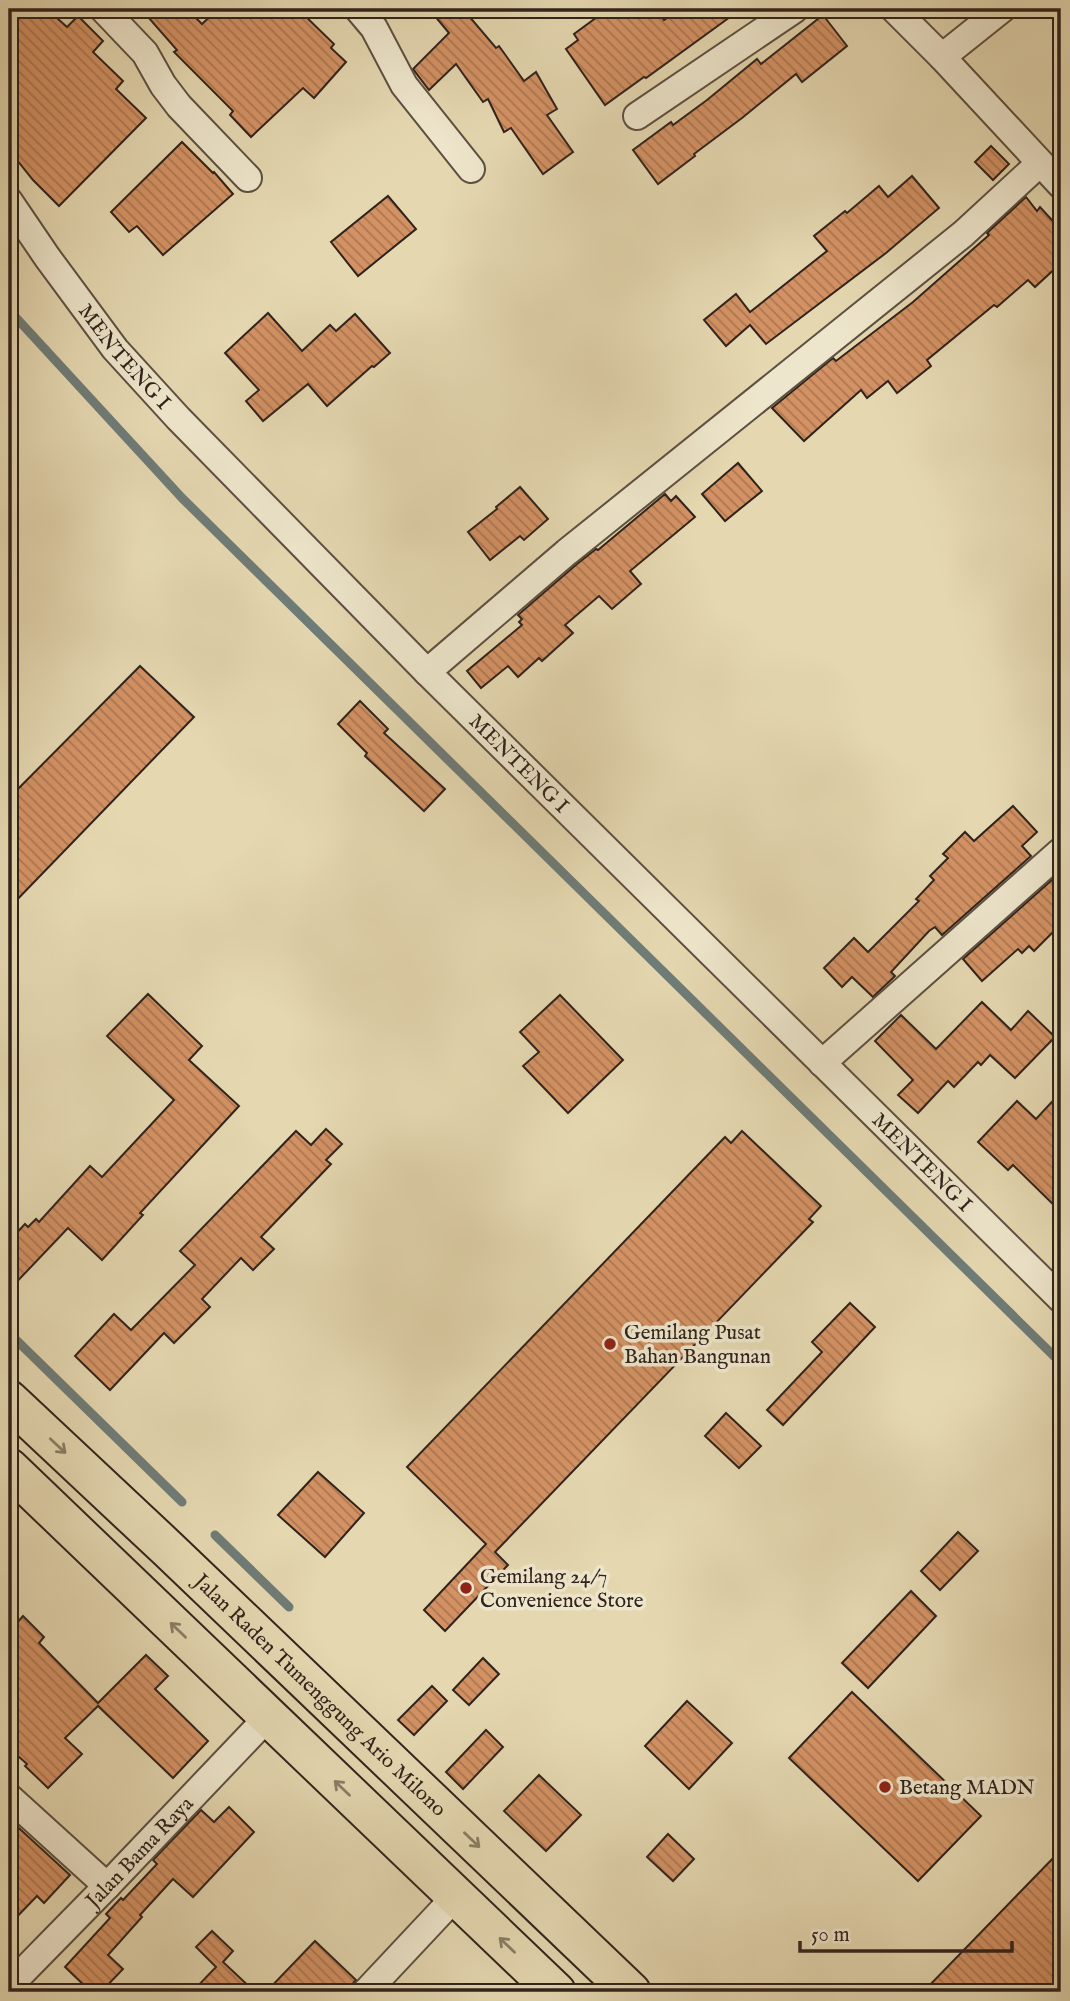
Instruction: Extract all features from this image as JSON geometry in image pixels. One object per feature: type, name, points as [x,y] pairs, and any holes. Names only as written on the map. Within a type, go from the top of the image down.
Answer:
[{"type":"highway","name":"Jalan Raden Tumenggung Ario Milono","points":[[9,1400],[631,1992]]},
{"type":"highway","points":[[9,1468],[556,1992]]},
{"type":"street","points":[[103,9],[145,53],[163,85],[179,106],[248,178]]},
{"type":"street","points":[[358,9],[374,28],[404,85],[471,169]]},
{"type":"street","points":[[637,116],[795,9]]},
{"type":"street","points":[[894,9],[1061,185]]},
{"type":"street","points":[[942,57],[1002,9]]},
{"type":"street","points":[[427,672],[567,552],[963,234],[1040,163]]},
{"type":"street","name":"MENTENG I","points":[[9,201],[127,364],[285,529],[1061,1299]]},
{"type":"street","points":[[822,1063],[1061,851]]},
{"type":"street","name":"Jalan Bama Raya","points":[[9,1986],[268,1717]]},
{"type":"street","points":[[9,1797],[107,1886]]},
{"type":"street","points":[[366,1992],[456,1896]]},
{"type":"building","points":[[9,9],[47,9],[67,27],[78,16],[103,41],[93,52],[123,81],[116,89],[146,118],[59,206],[9,150]]},
{"type":"building","points":[[141,9],[187,9],[202,24],[218,9],[298,9],[334,44],[331,48],[346,62],[314,98],[303,88],[251,137],[230,115],[233,111],[174,52],[177,50]]},
{"type":"building","points":[[429,9],[463,9],[496,48],[499,46],[524,81],[536,72],[557,109],[547,115],[573,152],[543,174],[511,128],[504,132],[488,99],[483,102],[456,64],[429,90],[413,69],[449,33]]},
{"type":"building","points":[[608,9],[656,9],[664,20],[680,9],[741,9],[605,105],[566,49],[578,40],[574,34]]},
{"type":"building","points":[[823,15],[847,46],[802,82],[796,74],[658,184],[633,150],[671,122],[673,125],[757,59],[761,64]]},
{"type":"building","points":[[182,142],[233,194],[163,255],[137,226],[129,232],[111,212]]},
{"type":"building","points":[[991,146],[1009,164],[993,180],[975,162]]},
{"type":"building","points":[[912,176],[939,208],[886,253],[766,344],[750,325],[726,346],[704,320],[736,294],[750,312],[827,251],[814,236],[879,186],[888,197]]},
{"type":"building","points":[[388,196],[416,229],[358,276],[331,242]]},
{"type":"building","points":[[1026,197],[1037,211],[1040,207],[1061,230],[1061,263],[1035,287],[1028,280],[997,307],[994,305],[927,360],[931,366],[897,393],[888,381],[867,398],[861,390],[804,441],[772,408],[833,358],[836,361],[913,302],[989,235],[987,233]]},
{"type":"building","points":[[268,313],[302,351],[330,325],[336,331],[355,314],[390,353],[327,406],[308,384],[263,421],[246,401],[259,390],[225,353]]},
{"type":"building","points":[[738,463],[762,491],[725,521],[702,494]]},
{"type":"building","points":[[520,487],[548,519],[524,540],[520,536],[490,560],[468,532]]},
{"type":"building","points":[[665,494],[671,501],[676,496],[695,517],[630,571],[641,584],[612,609],[599,596],[565,625],[573,633],[542,661],[539,658],[518,677],[508,666],[481,688],[467,671],[522,625],[519,622],[522,619],[518,615]]},
{"type":"building","points":[[140,666],[194,717],[9,908],[9,798]]},
{"type":"building","points":[[360,701],[388,729],[384,733],[445,789],[424,811],[365,756],[367,753],[338,724]]},
{"type":"building","points":[[1013,806],[1037,832],[1022,846],[1031,856],[942,935],[935,927],[929,931],[891,972],[895,976],[873,997],[852,977],[842,987],[824,968],[854,938],[868,952],[919,901],[916,899],[934,880],[930,876],[948,858],[943,854],[965,832],[974,841]]},
{"type":"building","points":[[1053,879],[1061,888],[1061,924],[1034,951],[1029,946],[1022,953],[1018,949],[982,981],[963,959]]},
{"type":"building","points":[[148,994],[202,1046],[189,1060],[239,1106],[140,1213],[143,1215],[102,1260],[68,1228],[9,1290],[9,1241],[25,1224],[28,1227],[36,1219],[39,1222],[90,1166],[102,1177],[174,1100],[107,1036]]},
{"type":"building","points":[[560,995],[623,1060],[568,1113],[523,1066],[539,1052],[520,1032]]},
{"type":"building","points":[[982,1002],[1011,1030],[1028,1011],[1055,1037],[1015,1078],[990,1055],[981,1065],[978,1062],[954,1087],[948,1081],[918,1113],[898,1095],[913,1080],[875,1041],[901,1015],[936,1049]]},
{"type":"building","points":[[1061,1092],[1061,1212],[1013,1165],[1008,1170],[978,1142],[1017,1101],[1036,1119]]},
{"type":"building","points":[[326,1129],[342,1144],[326,1160],[331,1164],[261,1237],[274,1249],[253,1270],[241,1258],[202,1299],[210,1307],[174,1343],[164,1333],[110,1390],[75,1356],[114,1314],[131,1330],[195,1265],[180,1251],[296,1131],[311,1145]]},
{"type":"building","name":"Gemilang Pusat Bahan Bangunan","points":[[742,1131],[821,1206],[809,1219],[813,1222],[495,1552],[508,1565],[445,1631],[424,1610],[486,1544],[407,1467],[725,1137],[731,1143]]},
{"type":"building","points":[[850,1303],[875,1327],[783,1425],[767,1410],[822,1352],[812,1342]]},
{"type":"building","points":[[726,1413],[761,1446],[739,1468],[705,1436]]},
{"type":"building","points":[[318,1472],[364,1513],[325,1557],[278,1515]]},
{"type":"building","points":[[958,1532],[978,1551],[940,1590],[921,1571]]},
{"type":"building","points":[[911,1591],[936,1616],[868,1688],[842,1663]]},
{"type":"building","points":[[23,1616],[44,1637],[39,1643],[98,1703],[146,1655],[168,1676],[155,1689],[208,1741],[173,1778],[98,1706],[65,1738],[82,1754],[48,1788],[9,1748],[9,1632]]},
{"type":"building","points":[[483,1658],[499,1674],[469,1705],[453,1690]]},
{"type":"building","points":[[432,1686],[447,1701],[414,1735],[398,1720]]},
{"type":"building","name":"Betang MADN","points":[[852,1692],[981,1816],[918,1881],[789,1758]]},
{"type":"building","points":[[687,1701],[732,1743],[689,1789],[645,1746]]},
{"type":"building","points":[[486,1730],[503,1747],[463,1789],[446,1772]]},
{"type":"building","points":[[539,1775],[581,1815],[546,1851],[504,1811]]},
{"type":"building","points":[[229,1807],[254,1832],[193,1897],[173,1879],[108,1955],[123,1969],[101,1992],[91,1992],[65,1967],[110,1918],[106,1914],[157,1864],[153,1860],[201,1810],[214,1822]]},
{"type":"building","points":[[9,1819],[70,1875],[44,1903],[37,1896],[9,1925]]},
{"type":"building","points":[[668,1834],[694,1859],[673,1881],[647,1857]]},
{"type":"building","points":[[1061,1850],[1061,1992],[923,1992]]},
{"type":"building","points":[[212,1931],[233,1951],[223,1962],[255,1992],[192,1992],[216,1967],[196,1947]]},
{"type":"building","points":[[315,1941],[356,1980],[346,1992],[266,1992]]},
{"type":"waterway","points":[[9,310],[182,498],[1061,1363]]},
{"type":"waterway","points":[[9,1333],[182,1502]]},
{"type":"waterway","points":[[215,1535],[289,1607]]},
{"type":"place","name":"Gemilang Pusat Bahan Bangunan","points":[[610,1344]]},
{"type":"place","name":"Gemilang 24/7 Convenience Store","points":[[466,1588]]},
{"type":"place","name":"Betang MADN","points":[[885,1787]]}]
